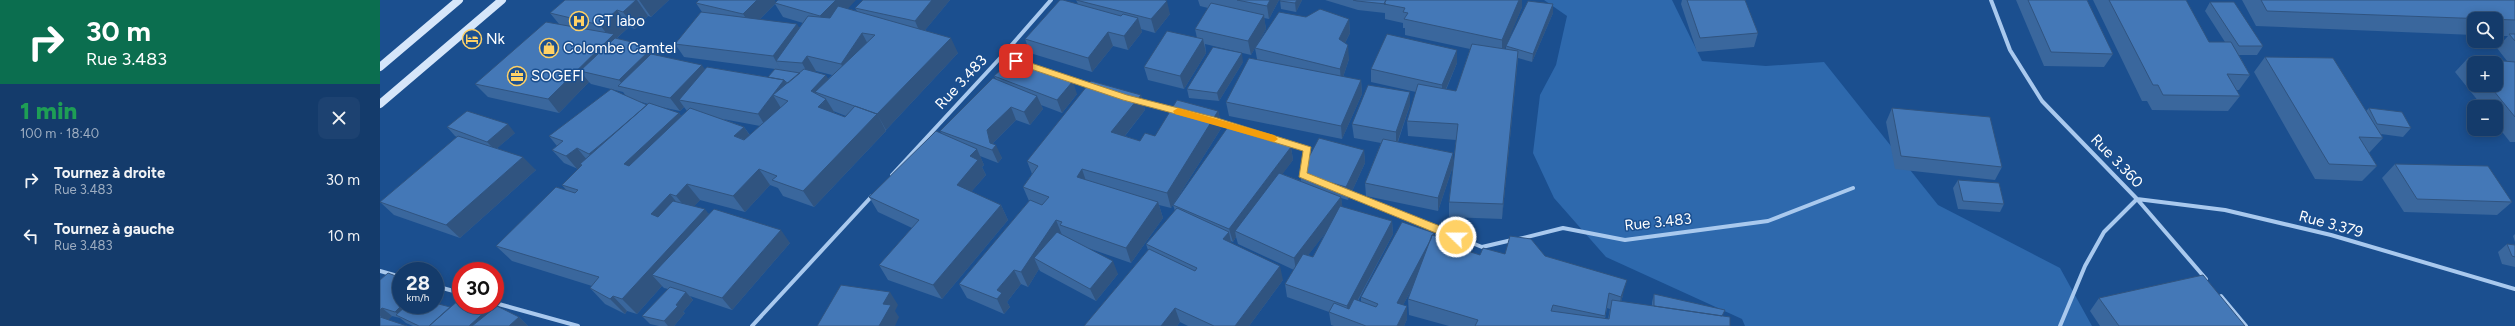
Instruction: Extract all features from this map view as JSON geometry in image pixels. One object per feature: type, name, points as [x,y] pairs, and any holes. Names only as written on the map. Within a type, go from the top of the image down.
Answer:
[{"type":"main road","points":[[380,67],[459,0]]},
{"type":"main road","points":[[380,104],[502,0]]},
{"type":"street","points":[[1002,56],[1051,0]]},
{"type":"street","name":"Rue 3.360","points":[[1991,0],[2010,50],[2042,101],[2138,199],[2210,284]]},
{"type":"street","name":"Rue 3.483","points":[[888,179],[1002,56],[1024,64]]},
{"type":"street","points":[[1053,74],[1096,88]]},
{"type":"street","points":[[1133,100],[1184,113]]},
{"type":"street","points":[[1214,121],[1236,127]]},
{"type":"street","points":[[1243,130],[1308,149],[1302,174],[1309,178]]},
{"type":"street","name":"Rue 3.483","points":[[1339,189],[1482,248],[1563,228],[1625,240],[1768,221],[1853,188]]},
{"type":"street","points":[[752,326],[877,191]]},
{"type":"street","points":[[2060,326],[2085,266],[2104,232],[2138,199]]},
{"type":"street","name":"Rue 3.379","points":[[2138,199],[2225,210],[2324,234],[2515,289]]},
{"type":"street","points":[[380,271],[392,274]]},
{"type":"street","points":[[2215,290],[2246,326]]},
{"type":"street","points":[[504,305],[578,326]]},
{"type":"shaded area","points":[[1544,0],[1672,0],[1702,61],[1766,66],[1824,62],[1938,205],[2060,268],[2092,326],[1745,326],[1742,319],[1606,257],[1554,198],[1533,153],[1540,95],[1556,65],[1567,16]]},
{"type":"building","points":[[565,0],[636,0],[623,12],[617,10],[600,25],[550,13]]},
{"type":"building","points":[[699,0],[757,0],[743,14],[696,3]]},
{"type":"building","points":[[778,0],[836,0],[820,16],[775,3]]},
{"type":"building","points":[[863,0],[932,0],[915,21],[855,8]]},
{"type":"building","points":[[1060,0],[1121,16],[1123,14],[1138,18],[1124,36],[1108,32],[1088,58],[1025,39]]},
{"type":"building","points":[[1076,0],[1165,0],[1167,1],[1151,19]]},
{"type":"building","points":[[1237,0],[1270,0],[1267,6]]},
{"type":"building","points":[[1280,0],[1297,0],[1295,3]]},
{"type":"building","points":[[1353,0],[1386,0],[1384,4]]},
{"type":"building","points":[[1386,0],[1519,0],[1502,40],[1404,19],[1408,13],[1403,12],[1405,8],[1384,4]]},
{"type":"building","points":[[1687,0],[1745,0],[1758,33],[1700,38]]},
{"type":"building","points":[[2028,0],[2087,0],[2113,54],[2051,52]]},
{"type":"building","points":[[2109,0],[2186,0],[2209,42],[2231,42],[2250,75],[2227,74],[2240,96],[2163,95],[2158,85],[2153,85]]},
{"type":"building","points":[[2261,0],[2515,0],[2515,20],[2503,20],[2503,12],[2467,12],[2467,18],[2267,11]]},
{"type":"building","points":[[1528,1],[1553,4],[1533,54],[1506,46]]},
{"type":"building","points":[[2210,2],[2234,2],[2263,46],[2239,46]]},
{"type":"building","points":[[1211,3],[1264,15],[1248,41],[1195,29]]},
{"type":"building","points":[[838,6],[951,38],[877,114],[815,92],[875,35],[862,33],[841,64],[807,56],[802,63],[776,61],[808,16],[830,18]]},
{"type":"building","points":[[1320,9],[1349,19],[1339,39],[1348,45],[1340,69],[1255,48],[1279,12],[1306,17]]},
{"type":"building","points":[[701,12],[797,24],[773,56],[675,44]]},
{"type":"building","points":[[546,22],[614,34],[548,99],[475,84]]},
{"type":"building","points":[[1167,31],[1203,39],[1180,76],[1144,67]]},
{"type":"building","points":[[1387,34],[1457,50],[1442,85],[1371,69]]},
{"type":"building","points":[[2509,34],[2515,34],[2515,41]]},
{"type":"building","points":[[615,38],[653,47],[619,80],[580,71]]},
{"type":"building","points":[[1472,44],[1518,51],[1503,204],[1449,202],[1458,124],[1407,121],[1418,84],[1456,91]]},
{"type":"building","points":[[1213,47],[1242,53],[1217,93],[1187,89]]},
{"type":"building","points":[[651,54],[702,65],[670,98],[618,86]]},
{"type":"building","points":[[2265,57],[2333,58],[2383,138],[2359,137],[2377,166],[2329,164]]},
{"type":"building","points":[[1014,58],[1073,81],[1057,100],[994,76]]},
{"type":"building","points":[[1249,58],[1361,80],[1341,126],[1226,102]]},
{"type":"building","points":[[2503,61],[2515,62],[2515,117],[2503,102],[2503,100],[2501,100],[2495,92],[2503,92]]},
{"type":"building","points":[[707,67],[784,80],[758,114],[679,100]]},
{"type":"building","points":[[775,69],[800,73],[788,83],[784,80],[768,77]]},
{"type":"building","points":[[804,69],[826,75],[811,91],[826,99],[818,107],[845,117],[855,106],[877,114],[803,191],[772,180],[777,176],[759,169],[733,196],[687,184],[676,196],[670,194],[651,214],[658,217],[673,201],[705,209],[622,299],[613,296],[610,299],[590,288],[599,277],[496,246],[556,187],[575,193],[578,190],[562,185],[582,165],[580,164],[649,103],[679,113],[624,164],[629,166],[690,108],[744,127],[734,136],[744,140],[788,101],[773,95]]},
{"type":"building","points":[[993,78],[1037,96],[1024,112],[1011,107],[987,130],[990,143],[996,145],[992,150],[940,131]]},
{"type":"building","points":[[1091,81],[1141,95],[1111,132],[1140,141],[1145,133],[1155,136],[1177,100],[1218,111],[1167,193],[1082,169],[1077,177],[1158,202],[1126,248],[1060,225],[1062,222],[1056,220],[1021,272],[1014,270],[997,290],[1002,293],[997,299],[959,284],[1030,200],[1042,205],[1049,197],[1023,187],[1038,166],[1027,161]]},
{"type":"building","points":[[1368,85],[1410,92],[1396,132],[1352,124]]},
{"type":"building","points":[[611,89],[647,105],[589,154],[577,148],[566,156],[552,150],[563,141],[549,136]]},
{"type":"building","points":[[1892,108],[1990,117],[2002,167],[1901,156]]},
{"type":"building","points":[[2369,108],[2402,112],[2411,128],[2377,124]]},
{"type":"building","points":[[467,111],[508,124],[487,142],[447,127]]},
{"type":"building","points":[[1230,124],[1291,147],[1229,229],[1173,205]]},
{"type":"building","points":[[936,131],[977,149],[970,156],[978,160],[957,185],[1001,205],[933,285],[879,265],[919,220],[869,197]]},
{"type":"building","points":[[458,136],[523,157],[446,225],[380,202]]},
{"type":"building","points":[[1319,138],[1364,150],[1346,187],[1300,174]]},
{"type":"building","points":[[1383,139],[1453,153],[1438,198],[1365,183]]},
{"type":"building","points":[[2395,164],[2488,166],[2512,202],[2417,199]]},
{"type":"building","points":[[1279,173],[1341,197],[1294,258],[1235,231]]},
{"type":"building","points":[[1958,180],[1999,183],[2004,204],[1963,201]]},
{"type":"building","points":[[1340,206],[1392,221],[1347,306],[1285,284],[1303,254],[1313,257]]},
{"type":"building","points":[[1177,208],[1229,232],[1223,239],[1280,266],[1235,326],[1214,326],[1175,308],[1161,326],[1084,326],[1149,249],[1195,271],[1197,268],[1146,244]]},
{"type":"building","points":[[714,209],[781,230],[722,298],[652,275]]},
{"type":"building","points":[[1402,222],[1434,233],[1397,303],[1407,306],[1397,326],[1366,326],[1329,312],[1334,303],[1349,309],[1354,299],[1376,307],[1378,304],[1361,297]]},
{"type":"building","points":[[1057,232],[1113,261],[1090,289],[1034,258]]},
{"type":"building","points":[[1432,235],[1452,240],[1449,245],[1480,255],[1483,248],[1505,254],[1510,236],[1531,239],[1545,256],[1627,280],[1621,297],[1609,293],[1605,316],[1553,305],[1551,311],[1609,319],[1612,300],[1730,317],[1730,326],[1475,326],[1478,320],[1408,299]]},
{"type":"building","points":[[2507,244],[2515,245],[2515,257],[2512,256]]},
{"type":"building","points":[[388,273],[392,275],[392,311],[382,308],[380,310],[380,280]]},
{"type":"building","points":[[2203,275],[2245,326],[2119,326],[2099,298]]},
{"type":"building","points":[[841,285],[890,292],[883,304],[891,305],[879,326],[817,326]]},
{"type":"building","points":[[670,287],[686,292],[676,305],[678,306],[664,321],[642,316]]},
{"type":"building","points":[[1654,294],[1725,310],[1722,316],[1654,306]]},
{"type":"building","points":[[444,305],[450,307],[444,312]]},
{"type":"building","points":[[452,306],[452,314],[482,314],[469,326],[429,326]]},
{"type":"building","points":[[504,310],[519,317],[509,326],[472,326],[487,314],[504,314]]},
{"type":"building","points":[[442,314],[429,326],[419,326],[396,315]]},
{"type":"building","points":[[380,317],[407,326],[380,326]]},
{"type":"slow traffic","points":[[1178,111],[1274,139]]},
{"type":"place","name":"GT labo","points":[[579,21]]},
{"type":"place","name":"Nk","points":[[472,39]]},
{"type":"place","name":"Colombe Camtel","points":[[549,48]]},
{"type":"place","name":"SOGEFI","points":[[517,76]]},
{"type":"route","points":[[1016,61],[1126,98],[1214,121],[1308,149],[1302,174],[1456,237]]}]
